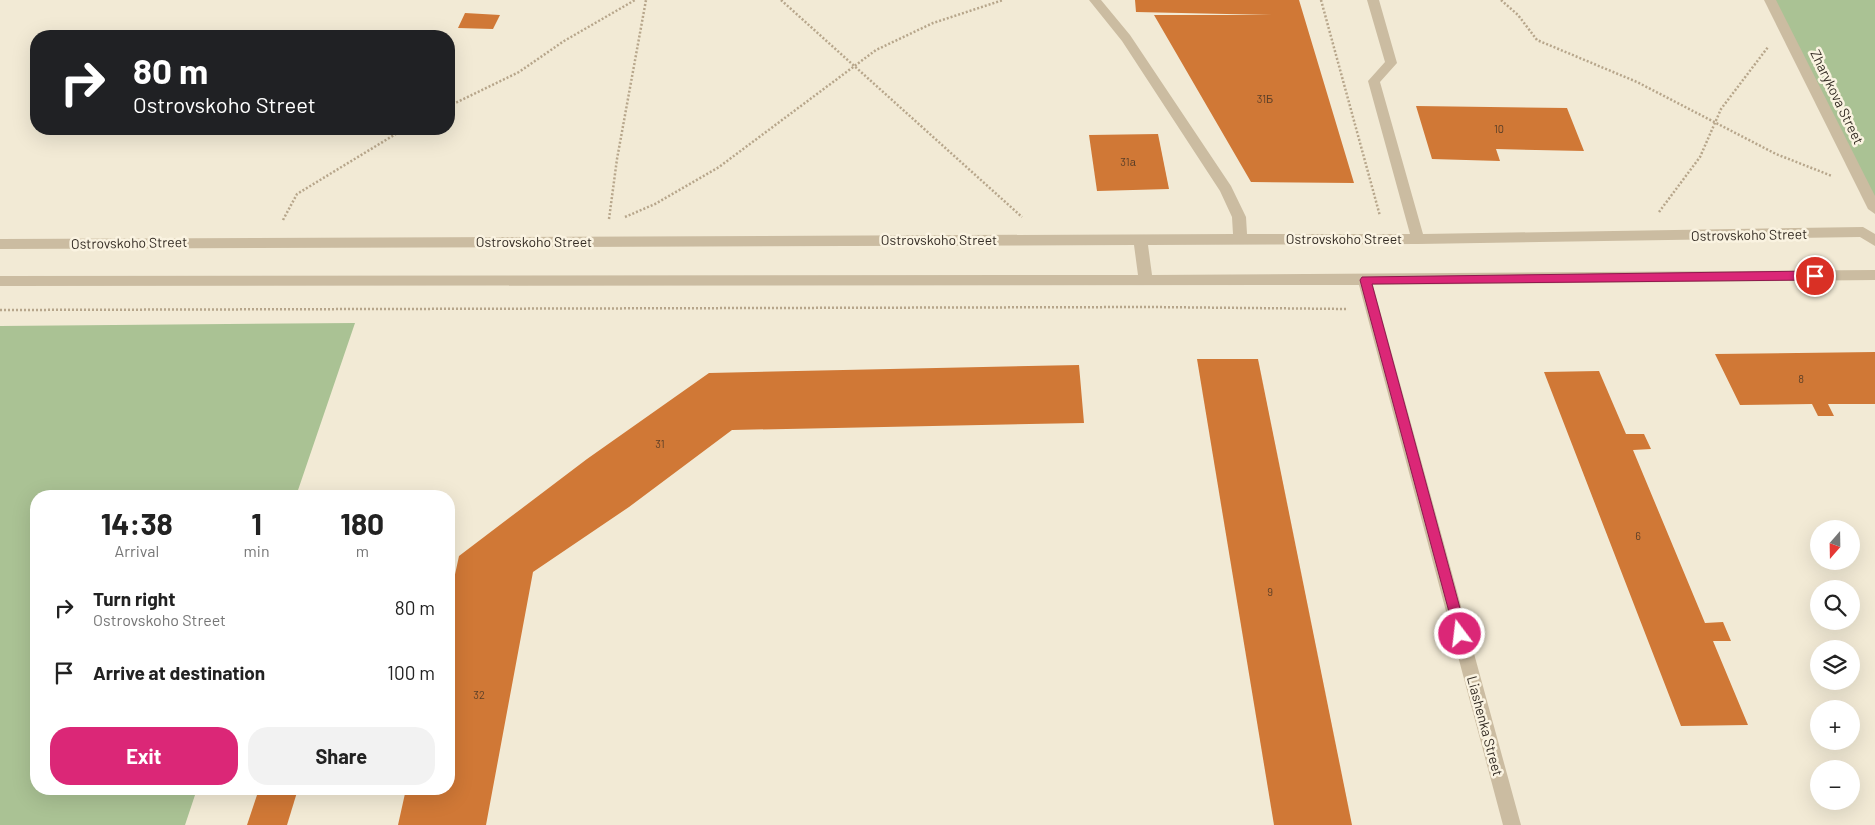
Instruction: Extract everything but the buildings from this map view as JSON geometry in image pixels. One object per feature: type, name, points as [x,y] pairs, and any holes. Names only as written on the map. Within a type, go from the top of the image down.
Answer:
[{"type":"street","points":[[1095,0],[1126,38],[1226,189],[1240,217],[1240,239]]},
{"type":"street","points":[[1373,0],[1391,63],[1374,81],[1418,239]]},
{"type":"street","name":"Zharykova Street","points":[[1770,0],[1875,209]]},
{"type":"street","name":"Ostrovskoho Street","points":[[0,244],[1418,239],[1645,237],[1863,232],[1875,241]]},
{"type":"street","points":[[1140,240],[1146,280]]},
{"type":"street","points":[[0,281],[1365,280],[1875,275]]},
{"type":"street","name":"Liashenka Street","points":[[1365,280],[1512,825]]},
{"type":"path","points":[[455,103],[519,72],[564,41],[635,0]]},
{"type":"path","points":[[616,221],[608,225],[617,159],[646,0]]},
{"type":"path","points":[[781,0],[852,67],[879,88],[927,134],[1049,240]]},
{"type":"path","points":[[624,218],[655,204],[719,167],[876,50],[933,23],[1003,0]]},
{"type":"path","points":[[1321,0],[1385,238]]},
{"type":"path","points":[[1501,0],[1518,16],[1537,40],[1636,82],[1776,154],[1865,189]]},
{"type":"path","points":[[1645,237],[1663,204],[1700,157],[1721,109],[1784,25]]},
{"type":"path","points":[[272,243],[297,194],[394,135]]},
{"type":"path","points":[[0,310],[1110,308],[1374,310]]},
{"type":"green space","points":[[1770,0],[1875,0],[1875,209]]},
{"type":"green space","points":[[355,323],[298,490],[30,490],[30,795],[195,795],[185,825],[0,825],[0,326]]},
{"type":"route","points":[[1460,634],[1365,280],[1815,276]]}]
